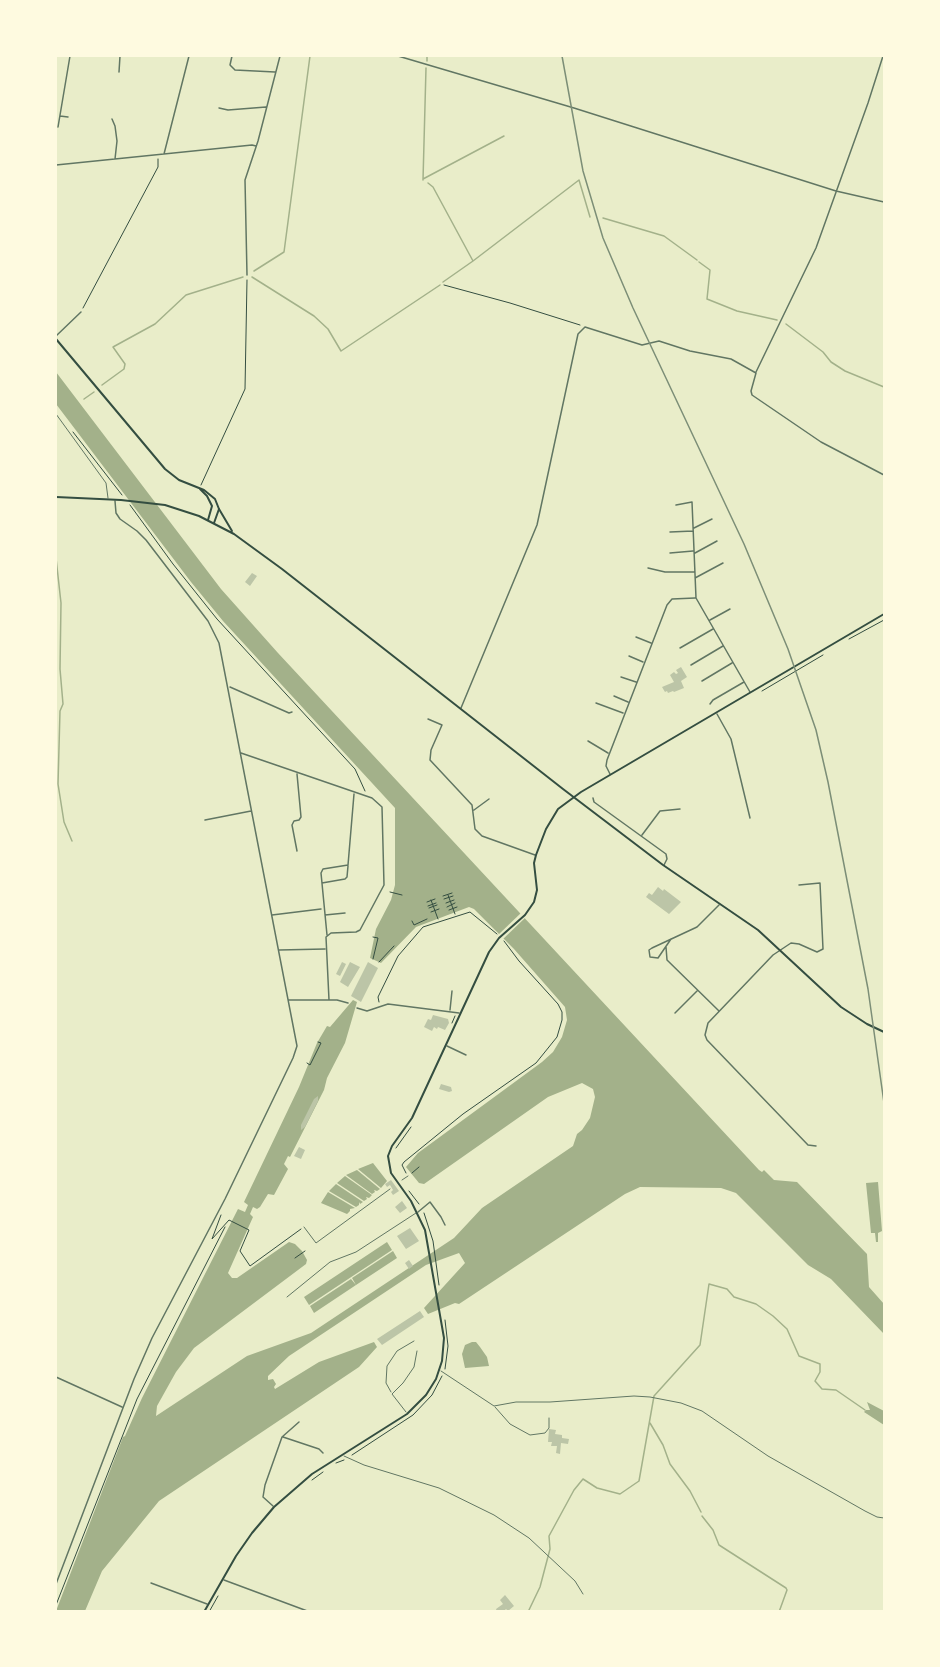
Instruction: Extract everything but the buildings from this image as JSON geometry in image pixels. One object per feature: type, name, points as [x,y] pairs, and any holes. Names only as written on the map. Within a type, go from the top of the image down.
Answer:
[{"type":"main road","points":[[56,338],[165,469],[179,480],[211,494],[234,534]]},
{"type":"main road","points":[[200,489],[212,506],[208,520]]},
{"type":"main road","points":[[56,497],[165,505],[208,520],[234,534],[663,866],[752,925],[841,1008],[885,1032]]},
{"type":"main road","points":[[214,523],[219,509]]},
{"type":"main road","points":[[204,1611],[252,1533],[274,1507],[293,1488],[407,1414],[426,1395],[440,1371],[444,1347],[435,1266],[426,1230],[418,1212],[389,1170],[390,1149],[412,1118],[446,1046],[458,1013],[489,952],[533,904],[536,896],[534,863],[536,855],[546,829],[558,809],[610,774],[759,687],[791,671],[885,614]]},
{"type":"street","points":[[57,127],[70,56]]},
{"type":"street","points":[[119,72],[120,56]]},
{"type":"street","points":[[164,154],[189,56]]},
{"type":"street","points":[[232,56],[230,65],[235,70],[276,72]]},
{"type":"street","points":[[247,275],[245,180],[280,56]]},
{"type":"street","points":[[398,56],[574,108],[836,191],[885,202]]},
{"type":"street","points":[[882,56],[816,248],[756,373],[751,391],[752,395],[825,444],[885,475]]},
{"type":"street","points":[[219,108],[228,110],[267,107]]},
{"type":"street","points":[[60,116],[68,117]]},
{"type":"street","points":[[112,119],[117,141],[115,159]]},
{"type":"street","points":[[56,165],[256,146]]},
{"type":"street","points":[[56,338],[81,312]]},
{"type":"street","points":[[460,709],[537,525],[578,334],[585,327],[642,345],[659,341],[690,351],[728,358],[756,373]]},
{"type":"street","points":[[56,1584],[152,1338],[217,1215],[296,1052],[297,1042],[219,643],[215,632],[146,540],[120,519],[116,513],[115,500]]},
{"type":"street","points":[[676,505],[692,502],[696,598],[751,692]]},
{"type":"street","points":[[670,532],[693,529],[712,519]]},
{"type":"street","points":[[670,553],[694,552],[717,541]]},
{"type":"street","points":[[694,578],[723,563]]},
{"type":"street","points":[[648,568],[665,572],[694,572]]},
{"type":"street","points":[[610,774],[606,766],[609,754],[669,600],[696,598]]},
{"type":"street","points":[[709,621],[730,609]]},
{"type":"street","points":[[680,648],[713,629]]},
{"type":"street","points":[[636,637],[652,643]]},
{"type":"street","points":[[691,665],[723,646]]},
{"type":"street","points":[[629,657],[644,663]]},
{"type":"street","points":[[702,681],[733,663]]},
{"type":"street","points":[[621,676],[636,682]]},
{"type":"street","points":[[710,704],[744,682]]},
{"type":"street","points":[[229,687],[289,713],[292,712]]},
{"type":"street","points":[[614,696],[629,702]]},
{"type":"street","points":[[596,703],[624,714]]},
{"type":"street","points":[[716,713],[731,739],[750,818]]},
{"type":"street","points":[[428,719],[442,725],[431,750],[430,760],[472,806],[475,829],[482,836],[536,855]]},
{"type":"street","points":[[588,741],[609,754]]},
{"type":"street","points":[[241,753],[368,796],[382,807],[383,887],[360,930],[356,933],[327,935]]},
{"type":"street","points":[[297,773],[301,817],[292,825],[297,852]]},
{"type":"street","points":[[322,883],[348,877],[355,792]]},
{"type":"street","points":[[593,798],[594,802],[666,854],[667,859],[663,866]]},
{"type":"street","points":[[473,810],[489,799]]},
{"type":"street","points":[[641,836],[660,811],[680,809]]},
{"type":"street","points":[[205,820],[252,810]]},
{"type":"street","points":[[329,1000],[327,935],[321,873],[323,869],[348,865]]},
{"type":"street","points":[[799,885],[820,883],[824,946],[819,952],[791,943],[773,955],[719,1011],[705,1029],[707,1040],[808,1145],[816,1146]]},
{"type":"street","points":[[671,939],[658,958],[650,957],[649,950],[652,948],[671,939],[697,927],[720,904]]},
{"type":"street","points":[[272,915],[321,909]]},
{"type":"street","points":[[324,915],[345,913]]},
{"type":"street","points":[[666,947],[667,960],[719,1011]]},
{"type":"street","points":[[278,950],[326,949]]},
{"type":"street","points":[[675,1013],[698,990]]},
{"type":"street","points":[[450,1011],[452,992]]},
{"type":"street","points":[[288,1000],[340,1000],[348,1003]]},
{"type":"street","points":[[357,1008],[366,1011],[388,1004],[458,1013]]},
{"type":"street","points":[[446,1046],[466,1055]]},
{"type":"street","points":[[418,1212],[430,1202],[445,1226]]},
{"type":"street","points":[[56,1377],[123,1408]]},
{"type":"street","points":[[274,1507],[263,1497],[263,1492],[282,1437],[299,1422]]},
{"type":"street","points":[[282,1437],[319,1449],[323,1453]]},
{"type":"street","points":[[222,1579],[310,1611]]},
{"type":"street","points":[[151,1583],[209,1604]]},
{"type":"lane","points":[[56,414],[106,483],[108,500]]},
{"type":"lane","points":[[402,1180],[408,1176]]},
{"type":"lane","points":[[304,1227],[316,1243],[390,1189]]},
{"type":"lane","points":[[287,1297],[330,1262],[356,1252],[418,1212]]},
{"type":"lane","points":[[407,1414],[386,1383],[387,1366],[397,1351],[414,1341]]},
{"type":"lane","points":[[392,1394],[409,1375],[416,1362],[417,1351]]},
{"type":"lane","points":[[440,1371],[494,1406],[510,1424],[530,1435],[545,1433],[549,1428],[549,1418]]},
{"type":"lane","points":[[494,1406],[516,1402],[634,1396],[681,1403],[715,1418],[768,1455],[865,1511],[885,1518]]},
{"type":"lane","points":[[343,1454],[346,1458],[439,1488],[494,1515],[529,1538],[575,1581],[583,1594]]},
{"type":"path","points":[[81,312],[158,166],[157,155]]},
{"type":"path","points":[[200,489],[245,389],[247,275]]},
{"type":"path","points":[[444,285],[585,327]]},
{"type":"path","points":[[69,427],[123,496]]},
{"type":"path","points":[[129,504],[172,564],[217,619],[355,769],[368,796]]},
{"type":"path","points":[[849,639],[885,620]]},
{"type":"path","points":[[759,687],[761,691],[766,689],[811,659],[826,653]]},
{"type":"path","points":[[390,892],[402,895]]},
{"type":"path","points":[[443,896],[452,893]]},
{"type":"path","points":[[448,895],[456,916]]},
{"type":"path","points":[[444,899],[453,896]]},
{"type":"path","points":[[427,902],[435,899]]},
{"type":"path","points":[[431,900],[439,921]]},
{"type":"path","points":[[446,903],[454,900]]},
{"type":"path","points":[[447,907],[455,903]]},
{"type":"path","points":[[429,907],[437,904]]},
{"type":"path","points":[[448,910],[457,907]]},
{"type":"path","points":[[431,912],[439,909]]},
{"type":"path","points":[[380,1006],[378,997],[398,956],[423,927],[467,912],[472,913],[500,938],[558,1004],[562,1012],[557,1037],[536,1063],[463,1114],[404,1162],[403,1169],[408,1176]]},
{"type":"path","points":[[433,915],[439,913]]},
{"type":"path","points":[[412,921],[414,925],[422,922],[427,919],[425,915]]},
{"type":"path","points":[[421,916],[423,927]]},
{"type":"path","points":[[416,919],[418,923]]},
{"type":"path","points":[[373,937],[378,938],[373,959]]},
{"type":"path","points":[[379,962],[393,947],[395,951]]},
{"type":"path","points":[[451,1023],[458,1013]]},
{"type":"path","points":[[307,1063],[310,1065],[321,1043],[318,1042]]},
{"type":"path","points":[[393,1151],[409,1130]]},
{"type":"path","points":[[412,1173],[419,1167]]},
{"type":"path","points":[[406,1188],[417,1199],[430,1226],[438,1288]]},
{"type":"path","points":[[222,1211],[212,1239],[225,1227]]},
{"type":"path","points":[[56,1605],[137,1399],[225,1227],[230,1220],[249,1230],[240,1251],[250,1266],[304,1227]]},
{"type":"path","points":[[295,1258],[305,1251]]},
{"type":"path","points":[[333,1465],[413,1415],[432,1395],[444,1373],[448,1346],[445,1320]]},
{"type":"path","points":[[310,1481],[325,1471]]},
{"type":"path","points":[[209,1611],[222,1589]]},
{"type":"shaded area","points":[[56,372],[221,589],[278,653],[759,1170],[762,1172],[764,1170],[774,1180],[797,1182],[867,1254],[869,1287],[884,1304],[884,1334],[831,1279],[808,1265],[736,1193],[721,1188],[640,1187],[625,1194],[459,1304],[455,1303],[428,1314],[424,1308],[465,1263],[459,1253],[426,1265],[289,1356],[268,1376],[268,1380],[273,1379],[276,1384],[275,1389],[319,1362],[374,1342],[377,1347],[359,1367],[159,1501],[102,1571],[85,1611],[56,1611],[123,1437],[238,1209],[245,1212],[248,1205],[244,1202],[299,1087],[317,1043],[327,1026],[330,1027],[353,1000],[357,1002],[345,1043],[327,1078],[324,1090],[290,1157],[288,1156],[284,1164],[288,1169],[274,1195],[268,1194],[260,1207],[257,1209],[253,1207],[250,1214],[253,1217],[228,1273],[232,1278],[237,1278],[289,1242],[302,1251],[307,1260],[306,1264],[194,1348],[176,1372],[157,1406],[156,1416],[247,1356],[311,1333],[454,1238],[482,1208],[573,1146],[577,1134],[590,1118],[595,1097],[593,1089],[582,1083],[548,1097],[424,1184],[419,1183],[406,1167],[418,1153],[553,1052],[562,1037],[567,1020],[565,1007],[514,949],[474,909],[469,907],[416,927],[381,963],[370,958],[376,929],[391,900],[395,885],[395,808],[223,621],[191,582],[56,404]]},
{"type":"shaded area","points":[[373,1163],[387,1181],[381,1188],[358,1169]]},
{"type":"shaded area","points":[[357,1170],[380,1189],[374,1190],[372,1194],[346,1175]]},
{"type":"shaded area","points":[[345,1176],[372,1195],[369,1198],[366,1197],[364,1201],[337,1183]]},
{"type":"shaded area","points":[[878,1182],[882,1231],[878,1233],[878,1242],[876,1242],[875,1233],[871,1233],[866,1183]]},
{"type":"shaded area","points":[[336,1184],[363,1202],[360,1204],[359,1202],[356,1207],[329,1191]]},
{"type":"shaded area","points":[[328,1192],[355,1208],[350,1209],[347,1214],[321,1203]]},
{"type":"shaded area","points":[[387,1242],[392,1250],[309,1305],[304,1297]]},
{"type":"shaded area","points":[[393,1251],[397,1258],[356,1285],[352,1278]]},
{"type":"shaded area","points":[[351,1279],[356,1285],[314,1313],[310,1306]]},
{"type":"shaded area","points":[[476,1342],[480,1347],[487,1357],[489,1366],[465,1368],[462,1354],[465,1345]]},
{"type":"shaded area","points":[[867,1402],[884,1411],[884,1425],[864,1412],[870,1410]]},
{"type":"pier","points":[[522,912],[526,917],[501,941],[497,936]]},
{"type":"waterway","points":[[254,271],[284,252],[310,56]]},
{"type":"waterway","points":[[427,56],[427,61]]},
{"type":"waterway","points":[[423,180],[426,68]]},
{"type":"waterway","points":[[423,179],[504,136]]},
{"type":"waterway","points":[[473,261],[579,180],[590,217]]},
{"type":"waterway","points":[[428,183],[433,187],[473,261],[443,282]]},
{"type":"waterway","points":[[603,218],[664,236],[697,260]]},
{"type":"waterway","points":[[699,262],[710,270],[707,299],[737,311],[777,320]]},
{"type":"waterway","points":[[102,385],[124,369],[125,364],[113,347],[155,324],[186,295],[243,277]]},
{"type":"waterway","points":[[252,277],[314,316],[328,329],[341,351],[440,285]]},
{"type":"waterway","points":[[786,324],[823,352],[831,362],[845,371],[884,387]]},
{"type":"waterway","points":[[84,399],[94,392]]},
{"type":"waterway","points":[[56,558],[61,603],[60,669],[63,704],[60,711],[58,784],[64,822],[72,841]]},
{"type":"waterway","points":[[528,1612],[540,1587],[550,1549],[549,1536],[574,1490],[583,1479],[597,1488],[620,1494],[639,1481],[654,1396],[700,1345],[709,1284],[727,1289],[734,1297],[756,1304],[773,1316],[787,1329],[799,1356],[820,1364],[820,1372],[815,1381],[822,1389],[836,1390],[865,1410]]},
{"type":"waterway","points":[[650,1423],[663,1445],[670,1464],[690,1491],[701,1512]]},
{"type":"waterway","points":[[702,1516],[713,1530],[719,1545],[786,1588],[779,1612]]},
{"type":"railway","points":[[562,56],[583,171],[603,238],[633,308],[744,544],[788,649],[816,730],[868,989],[884,1103]]}]
